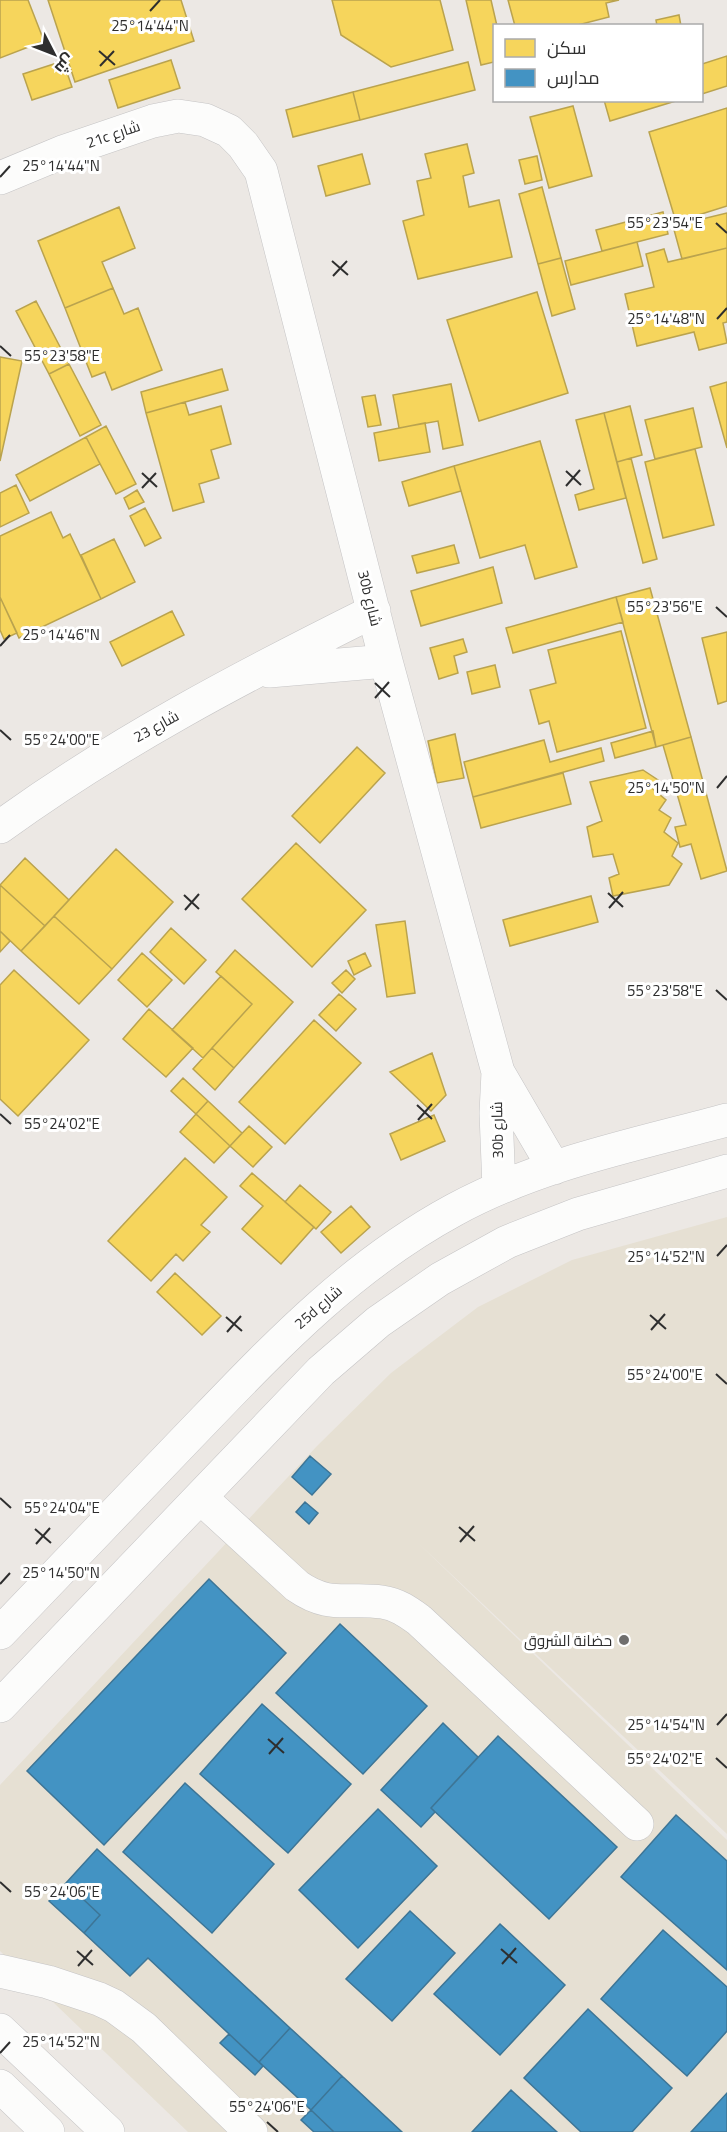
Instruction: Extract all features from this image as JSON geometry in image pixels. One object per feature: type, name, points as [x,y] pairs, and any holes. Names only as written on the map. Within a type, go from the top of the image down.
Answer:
[{"type":"street","name":"21c شارع","points":[[0,178],[65,151],[153,121],[178,116],[205,120],[230,131]]},
{"type":"street","name":"30b شارع","points":[[230,131],[253,157],[266,184],[386,661],[498,1072],[554,1168]]},
{"type":"street","name":"شارع 23","points":[[0,827],[56,787],[144,732],[302,646],[374,611]]},
{"type":"street","name":"شارع 23","points":[[256,673],[386,661]]},
{"type":"street","name":"30b شارع","points":[[498,1072],[496,1113],[499,1188]]},
{"type":"street","name":"25d شارع","points":[[6,1616],[320,1304],[362,1269],[407,1238],[454,1210],[499,1188],[554,1168],[727,1120]]},
{"type":"street","points":[[0,1706],[321,1371],[378,1322],[440,1279],[507,1242],[578,1214],[727,1171]]},
{"type":"street","points":[[201,1498],[297,1586],[310,1595],[325,1600],[382,1602],[402,1608],[419,1620],[637,1824]]},
{"type":"street","points":[[0,1971],[48,1982],[114,2006],[144,2028],[251,2132]]},
{"type":"street","points":[[0,2030],[108,2132]]},
{"type":"street","points":[[0,2086],[48,2132]]},
{"type":"shaded area","points":[[727,1217],[727,1834],[417,1542],[727,1840],[727,2132],[188,2132],[0,1951],[0,1785],[317,1446],[391,1373],[478,1307],[572,1260]]},
{"type":"building: سكن","points":[[0,0],[28,0],[44,41],[0,58]]},
{"type":"building: سكن","points":[[48,0],[181,0],[194,41],[75,82]]},
{"type":"building: سكن","points":[[332,0],[440,0],[453,50],[391,67],[341,35]]},
{"type":"building: سكن","points":[[466,0],[491,0],[497,24],[493,24],[493,62],[481,65]]},
{"type":"building: سكن","points":[[508,0],[619,0],[606,3],[609,17],[582,24],[514,24]]},
{"type":"building: سكن","points":[[679,15],[681,24],[657,24],[656,20]]},
{"type":"building: سكن","points":[[727,56],[727,86],[703,94],[703,64]]},
{"type":"building: سكن","points":[[171,60],[180,88],[118,108],[109,80]]},
{"type":"building: سكن","points":[[63,61],[72,87],[32,100],[23,74]]},
{"type":"building: سكن","points":[[468,62],[475,90],[360,120],[353,92]]},
{"type":"building: سكن","points":[[353,92],[360,120],[293,137],[286,110]]},
{"type":"building: سكن","points":[[605,102],[672,102],[610,121]]},
{"type":"building: سكن","points":[[573,106],[592,176],[549,188],[530,117]]},
{"type":"building: سكن","points":[[727,108],[727,206],[676,222],[649,132]]},
{"type":"building: سكن","points":[[467,144],[474,173],[463,176],[469,207],[499,200],[512,257],[418,279],[403,221],[424,215],[417,181],[431,178],[425,154]]},
{"type":"building: سكن","points":[[362,154],[370,184],[326,196],[318,166]]},
{"type":"building: سكن","points":[[537,156],[542,180],[525,184],[519,160]]},
{"type":"building: سكن","points":[[542,187],[561,258],[538,264],[519,194]]},
{"type":"building: سكن","points":[[119,207],[135,248],[102,262],[113,288],[65,308],[38,241]]},
{"type":"building: سكن","points":[[663,212],[668,234],[602,251],[596,230]]},
{"type":"building: سكن","points":[[727,213],[727,248],[682,259],[673,226]]},
{"type":"building: سكن","points":[[637,242],[643,266],[571,285],[565,261]]},
{"type":"building: سكن","points":[[727,248],[727,322],[723,323],[727,343],[699,350],[694,332],[637,346],[625,294],[654,287],[646,254],[664,249],[668,262]]},
{"type":"building: سكن","points":[[561,258],[575,309],[552,316],[538,264]]},
{"type":"building: سكن","points":[[113,288],[124,314],[138,308],[162,370],[112,390],[105,372],[92,377],[65,308]]},
{"type":"building: سكن","points":[[537,292],[568,393],[479,421],[447,320]]},
{"type":"building: سكن","points":[[36,301],[69,364],[49,374],[16,311]]},
{"type":"building: سكن","points":[[0,357],[22,361],[0,461]]},
{"type":"building: سكن","points":[[69,364],[101,425],[80,436],[49,374]]},
{"type":"building: سكن","points":[[222,369],[228,390],[146,413],[141,392]]},
{"type":"building: سكن","points":[[727,382],[727,448],[710,387]]},
{"type":"building: سكن","points":[[451,384],[463,445],[443,449],[438,421],[399,428],[393,395]]},
{"type":"building: سكن","points":[[375,395],[381,425],[368,427],[362,397]]},
{"type":"building: سكن","points":[[185,402],[189,415],[221,406],[231,444],[211,450],[219,478],[199,484],[204,502],[173,511],[146,413]]},
{"type":"building: سكن","points":[[630,406],[642,455],[617,462],[604,413]]},
{"type":"building: سكن","points":[[693,408],[702,447],[655,459],[645,420]]},
{"type":"building: سكن","points":[[604,413],[626,498],[579,510],[575,495],[594,489],[576,420]]},
{"type":"building: سكن","points":[[425,423],[430,452],[379,461],[374,433]]},
{"type":"building: سكن","points":[[106,426],[136,484],[116,494],[86,437]]},
{"type":"building: سكن","points":[[86,437],[100,464],[30,501],[16,475]]},
{"type":"building: سكن","points":[[540,441],[577,567],[535,579],[525,545],[480,558],[454,466]]},
{"type":"building: سكن","points":[[695,449],[714,525],[663,538],[645,462]]},
{"type":"building: سكن","points":[[631,458],[657,559],[643,563],[617,462]]},
{"type":"building: سكن","points":[[454,466],[461,491],[409,506],[402,482]]},
{"type":"building: سكن","points":[[16,485],[29,513],[0,527],[0,493]]},
{"type":"building: سكن","points":[[137,490],[144,502],[129,509],[124,498]]},
{"type":"building: سكن","points":[[145,508],[161,538],[145,546],[130,516]]},
{"type":"building: سكن","points":[[51,512],[63,538],[70,534],[101,599],[19,638],[0,597],[0,536]]},
{"type":"building: سكن","points":[[114,539],[135,582],[101,599],[81,555]]},
{"type":"building: سكن","points":[[454,545],[459,563],[417,573],[412,556]]},
{"type":"building: سكن","points":[[493,567],[502,603],[421,626],[411,591]]},
{"type":"building: سكن","points":[[650,588],[691,737],[656,747],[616,597]]},
{"type":"building: سكن","points":[[0,597],[17,633],[4,639],[0,630]]},
{"type":"building: سكن","points":[[616,597],[623,622],[513,653],[506,628]]},
{"type":"building: سكن","points":[[172,611],[184,635],[122,666],[110,642]]},
{"type":"building: سكن","points":[[621,631],[646,728],[557,752],[549,721],[539,724],[530,690],[556,683],[548,650]]},
{"type":"building: سكن","points":[[727,632],[727,701],[718,704],[702,638]]},
{"type":"building: سكن","points":[[463,639],[467,652],[454,656],[458,673],[439,679],[430,648]]},
{"type":"building: سكن","points":[[495,665],[500,687],[472,694],[467,672]]},
{"type":"building: سكن","points":[[653,731],[656,747],[615,758],[611,743]]},
{"type":"building: سكن","points":[[455,734],[464,778],[437,783],[428,741]]},
{"type":"building: سكن","points":[[691,737],[727,871],[701,879],[691,844],[680,847],[675,827],[686,825],[663,745]]},
{"type":"building: سكن","points":[[544,740],[550,762],[601,748],[604,761],[473,797],[464,762]]},
{"type":"building: سكن","points":[[357,747],[385,773],[320,843],[292,816]]},
{"type":"building: سكن","points":[[643,770],[658,780],[653,789],[666,800],[659,810],[671,818],[664,832],[678,843],[672,856],[682,864],[669,885],[613,896],[609,878],[619,874],[613,854],[593,857],[587,827],[602,821],[590,782]]},
{"type":"building: سكن","points":[[563,773],[571,804],[481,828],[473,797]]},
{"type":"building: سكن","points":[[296,843],[366,910],[312,967],[242,899]]},
{"type":"building: سكن","points":[[116,849],[173,902],[112,969],[54,916]]},
{"type":"building: سكن","points":[[25,858],[69,900],[45,926],[0,885]]},
{"type":"building: سكن","points":[[0,885],[45,926],[21,951],[0,931]]},
{"type":"building: سكن","points":[[591,896],[598,922],[510,946],[503,920]]},
{"type":"building: سكن","points":[[54,916],[112,969],[79,1004],[21,951]]},
{"type":"building: سكن","points":[[405,921],[415,993],[387,997],[376,925]]},
{"type":"building: سكن","points":[[171,928],[206,960],[184,984],[150,952]]},
{"type":"building: سكن","points":[[0,931],[10,941],[0,952]]},
{"type":"building: سكن","points":[[235,950],[293,1002],[234,1068],[212,1048],[252,1004],[216,972]]},
{"type":"building: سكن","points":[[142,953],[172,980],[147,1007],[118,980]]},
{"type":"building: سكن","points":[[365,953],[371,966],[354,975],[348,961]]},
{"type":"building: سكن","points":[[14,970],[89,1040],[18,1116],[0,1099],[0,985]]},
{"type":"building: سكن","points":[[346,970],[355,979],[342,993],[332,983]]},
{"type":"building: سكن","points":[[221,976],[252,1004],[203,1058],[172,1030]]},
{"type":"building: سكن","points":[[339,994],[356,1009],[336,1031],[319,1015]]},
{"type":"building: سكن","points":[[149,1009],[193,1048],[166,1077],[123,1039]]},
{"type":"building: سكن","points":[[314,1020],[361,1063],[285,1144],[239,1102]]},
{"type":"building: سكن","points":[[212,1048],[234,1068],[215,1090],[193,1069]]},
{"type":"building: سكن","points":[[432,1053],[446,1095],[431,1111],[390,1072]]},
{"type":"building: سكن","points":[[183,1078],[208,1101],[196,1114],[171,1091]]},
{"type":"building: سكن","points":[[208,1101],[242,1133],[230,1146],[196,1114]]},
{"type":"building: سكن","points":[[196,1114],[230,1146],[214,1163],[180,1132]]},
{"type":"building: سكن","points":[[434,1115],[445,1141],[401,1160],[390,1134]]},
{"type":"building: سكن","points":[[249,1126],[272,1147],[253,1167],[230,1146]]},
{"type":"building: سكن","points":[[185,1158],[227,1197],[201,1225],[210,1232],[183,1261],[176,1254],[151,1281],[108,1241]]},
{"type":"building: سكن","points":[[252,1173],[314,1227],[281,1264],[242,1229],[263,1206],[240,1186]]},
{"type":"building: سكن","points":[[300,1185],[331,1212],[316,1229],[285,1202]]},
{"type":"building: سكن","points":[[351,1206],[370,1227],[341,1253],[321,1232]]},
{"type":"building: سكن","points":[[175,1273],[221,1316],[202,1335],[157,1292]]},
{"type":"building: مدارس","points":[[310,1456],[331,1474],[312,1495],[292,1477]]},
{"type":"building: مدارس","points":[[305,1502],[318,1513],[309,1524],[296,1512]]},
{"type":"building: مدارس","points":[[209,1579],[286,1653],[104,1845],[27,1771]]},
{"type":"building: مدارس","points":[[340,1624],[427,1706],[363,1774],[276,1693]]},
{"type":"building: مدارس","points":[[262,1704],[351,1784],[288,1853],[200,1774]]},
{"type":"building: مدارس","points":[[443,1723],[478,1757],[431,1808],[435,1812],[421,1827],[381,1790]]},
{"type":"building: مدارس","points":[[498,1736],[617,1847],[549,1919],[431,1808]]},
{"type":"building: مدارس","points":[[185,1783],[274,1864],[212,1933],[123,1852]]},
{"type":"building: مدارس","points":[[378,1809],[437,1866],[358,1948],[299,1890]]},
{"type":"building: مدارس","points":[[676,1815],[727,1861],[727,1970],[621,1877]]},
{"type":"building: مدارس","points":[[97,1849],[290,2028],[259,2062],[148,1958],[130,1976],[84,1933],[100,1915],[66,1883]]},
{"type":"building: مدارس","points":[[66,1883],[100,1915],[84,1933],[49,1901]]},
{"type":"building: مدارس","points":[[410,1911],[455,1953],[392,2021],[346,1979]]},
{"type":"building: مدارس","points":[[500,1924],[565,1985],[500,2055],[434,1994]]},
{"type":"building: مدارس","points":[[663,1930],[727,1987],[727,2031],[687,2076],[601,1999]]},
{"type":"building: مدارس","points":[[588,2009],[672,2088],[632,2132],[581,2132],[524,2078]]},
{"type":"building: مدارس","points":[[290,2028],[342,2076],[311,2110],[259,2062]]},
{"type":"building: مدارس","points":[[229,2034],[263,2066],[255,2075],[220,2043]]},
{"type":"building: مدارس","points":[[342,2076],[402,2132],[334,2132],[311,2110]]},
{"type":"building: مدارس","points":[[511,2090],[557,2132],[472,2132]]},
{"type":"building: مدارس","points":[[727,2093],[727,2132],[691,2132]]},
{"type":"building: مدارس","points":[[311,2110],[334,2132],[314,2132],[301,2120]]},
{"type":"place","name":"حضانة الشروق","points":[[624,1640]]}]
